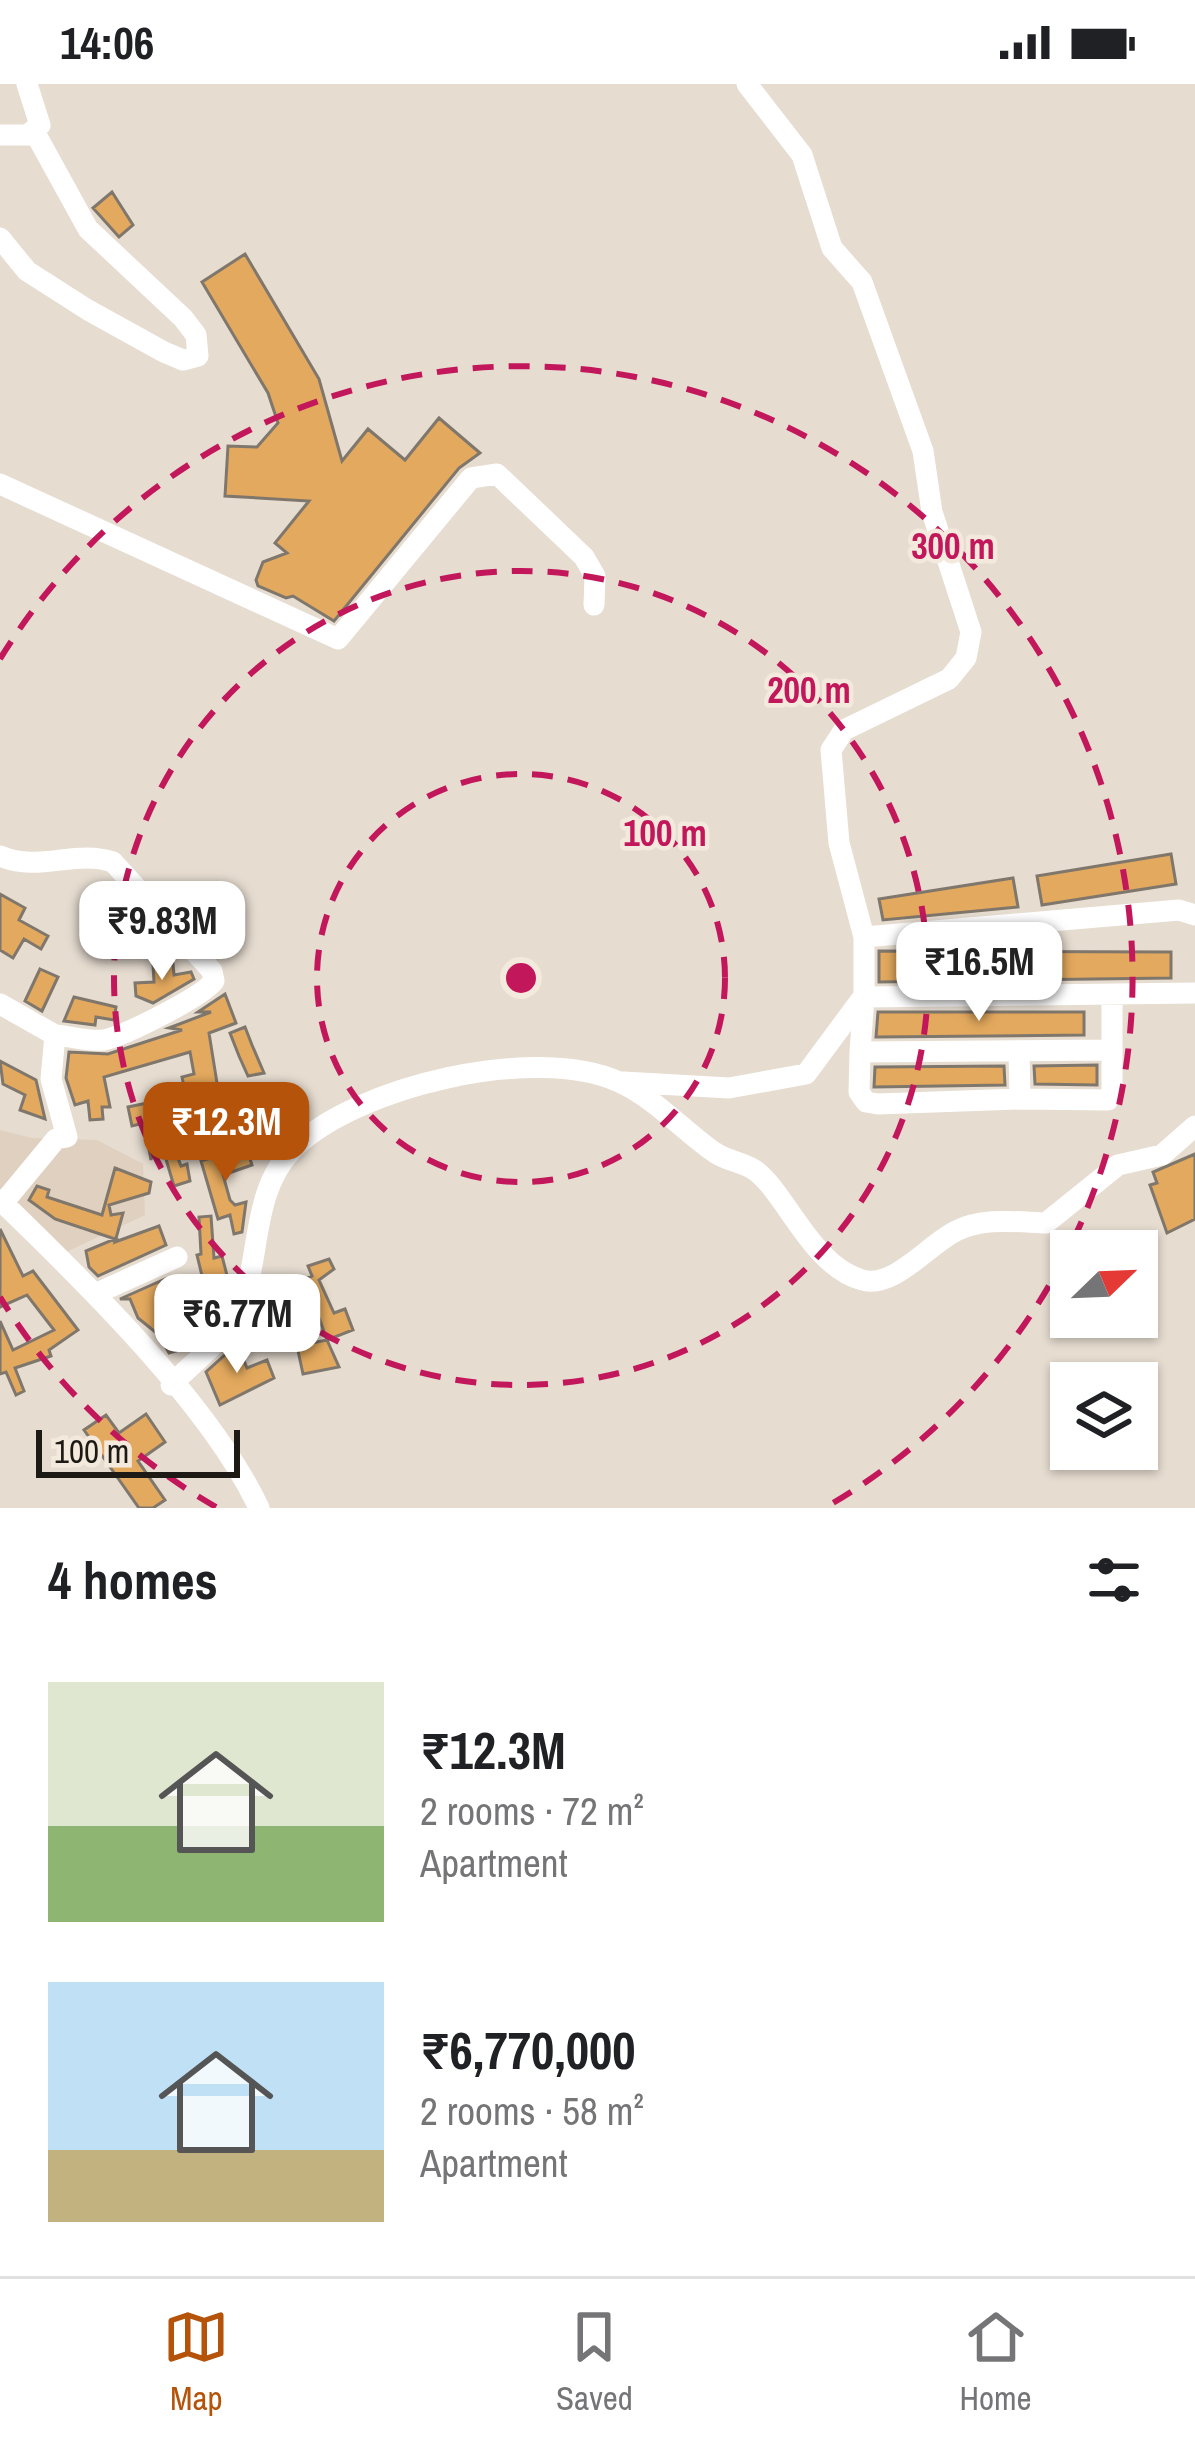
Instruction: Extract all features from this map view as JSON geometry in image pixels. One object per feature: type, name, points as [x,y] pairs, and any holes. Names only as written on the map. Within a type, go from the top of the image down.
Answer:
[{"type":"street","points":[[27,84],[40,118],[34,131]]},
{"type":"street","points":[[747,84],[802,155],[832,248],[862,282],[923,451],[932,512],[971,632],[966,658],[950,679],[844,730],[831,749],[839,843],[864,937],[859,1092],[866,1102],[1108,1100],[1112,995]]},
{"type":"street","points":[[0,135],[34,131]]},
{"type":"street","points":[[0,238],[27,271],[88,310],[182,360],[198,356],[196,335],[183,318],[88,229],[34,131]]},
{"type":"street","points":[[0,484],[338,639],[471,478],[497,474],[584,556],[596,576],[594,605]]},
{"type":"street","points":[[0,856],[34,866],[93,859],[113,862],[212,971],[214,981],[206,991],[175,1005],[164,1018],[138,1022],[105,1040],[55,1035],[0,1004]]},
{"type":"street","points":[[864,937],[1179,910],[1195,915]]},
{"type":"street","points":[[864,997],[1195,993]]},
{"type":"street","points":[[171,1384],[232,1323],[242,1305],[268,1186],[289,1153],[318,1127],[446,1078],[556,1066],[620,1082],[729,1088],[806,1074],[864,997]]},
{"type":"street","points":[[55,1035],[51,1079],[67,1137],[56,1139],[1,1202],[95,1294],[171,1384],[240,1467],[259,1508]]},
{"type":"street","points":[[860,1052],[1111,1050]]},
{"type":"street","points":[[1019,1051],[1020,1099]]},
{"type":"street","points":[[620,1082],[720,1156],[756,1172],[799,1232],[859,1280],[880,1282],[958,1230],[989,1221],[1046,1223],[1118,1165],[1162,1155],[1195,1126]]},
{"type":"street","points":[[95,1294],[177,1256]]},
{"type":"shaded area","points":[[0,1130],[32,1138],[97,1140],[143,1164],[145,1215],[66,1252],[0,1193]]},
{"type":"building","points":[[112,192],[133,225],[119,237],[93,208]]},
{"type":"building","points":[[245,254],[319,379],[342,461],[368,429],[405,460],[439,418],[480,453],[459,468],[334,621],[293,596],[286,598],[258,586],[256,580],[263,562],[287,553],[275,543],[309,501],[225,496],[228,446],[257,447],[278,423],[268,393],[202,282]]},
{"type":"building","points":[[1171,854],[1176,884],[1042,905],[1037,876]]},
{"type":"building","points":[[1013,878],[1018,907],[883,920],[879,899]]},
{"type":"building","points":[[0,894],[25,908],[19,920],[48,936],[41,949],[24,939],[13,958],[0,950]]},
{"type":"building","points":[[879,951],[1171,952],[1171,978],[879,982]]},
{"type":"building","points":[[173,964],[174,975],[191,972],[194,979],[153,1003],[136,996],[135,983],[154,982],[153,965]]},
{"type":"building","points":[[40,969],[58,977],[42,1011],[25,1001]]},
{"type":"building","points":[[225,994],[236,1023],[209,1033],[217,1083],[195,1087],[197,1094],[186,1096],[182,1077],[194,1074],[190,1052],[104,1077],[110,1107],[102,1107],[103,1119],[90,1120],[88,1101],[75,1105],[66,1078],[69,1052],[108,1054],[182,1030],[169,1028],[211,1012],[198,1012]]},
{"type":"building","points":[[74,997],[116,1007],[114,1020],[96,1017],[95,1025],[64,1021]]},
{"type":"building","points":[[878,1012],[1084,1012],[1084,1035],[876,1037]]},
{"type":"building","points":[[245,1027],[264,1073],[248,1076],[239,1056],[230,1033]]},
{"type":"building","points":[[0,1061],[36,1080],[45,1119],[20,1110],[25,1095],[3,1084]]},
{"type":"building","points":[[1097,1065],[1097,1085],[1035,1084],[1034,1066]]},
{"type":"building","points":[[1004,1066],[1005,1085],[874,1087],[875,1067]]},
{"type":"building","points":[[260,1090],[266,1103],[252,1110],[257,1118],[195,1141],[193,1135],[184,1138],[186,1154],[178,1158],[181,1166],[187,1164],[190,1181],[174,1186],[157,1129],[151,1160],[144,1123],[132,1126],[128,1107],[152,1102],[154,1113],[165,1110],[168,1124]]},
{"type":"building","points":[[246,1146],[252,1165],[223,1175],[230,1200],[235,1205],[246,1202],[242,1232],[234,1234],[230,1215],[218,1219],[201,1161]]},
{"type":"building","points":[[1195,1154],[1195,1219],[1167,1233],[1150,1185],[1157,1183],[1153,1172]]},
{"type":"building","points":[[115,1168],[151,1182],[149,1193],[109,1205],[111,1215],[123,1213],[115,1242],[159,1226],[166,1245],[98,1276],[89,1267],[86,1251],[115,1239],[55,1219],[29,1200],[37,1186],[49,1190],[47,1197],[102,1215]]},
{"type":"building","points":[[211,1216],[214,1258],[222,1256],[231,1291],[195,1297],[203,1334],[190,1347],[169,1353],[159,1335],[138,1318],[130,1299],[120,1299],[165,1279],[169,1293],[203,1280],[197,1255],[201,1254],[199,1217]]},
{"type":"building","points":[[0,1229],[23,1276],[33,1271],[78,1330],[49,1350],[51,1356],[15,1368],[24,1391],[16,1395],[6,1372],[0,1374],[0,1321],[13,1350],[54,1330],[27,1295],[0,1307]]},
{"type":"building","points":[[329,1259],[334,1269],[319,1280],[334,1313],[345,1309],[353,1330],[327,1340],[305,1279],[312,1276],[308,1266]]},
{"type":"building","points":[[327,1340],[339,1367],[303,1374],[297,1346]]},
{"type":"building","points":[[237,1344],[247,1368],[267,1360],[274,1378],[220,1405],[206,1372]]},
{"type":"building","points":[[146,1414],[165,1442],[138,1461],[165,1500],[153,1508],[139,1508],[84,1430],[106,1415],[119,1433]]}]
